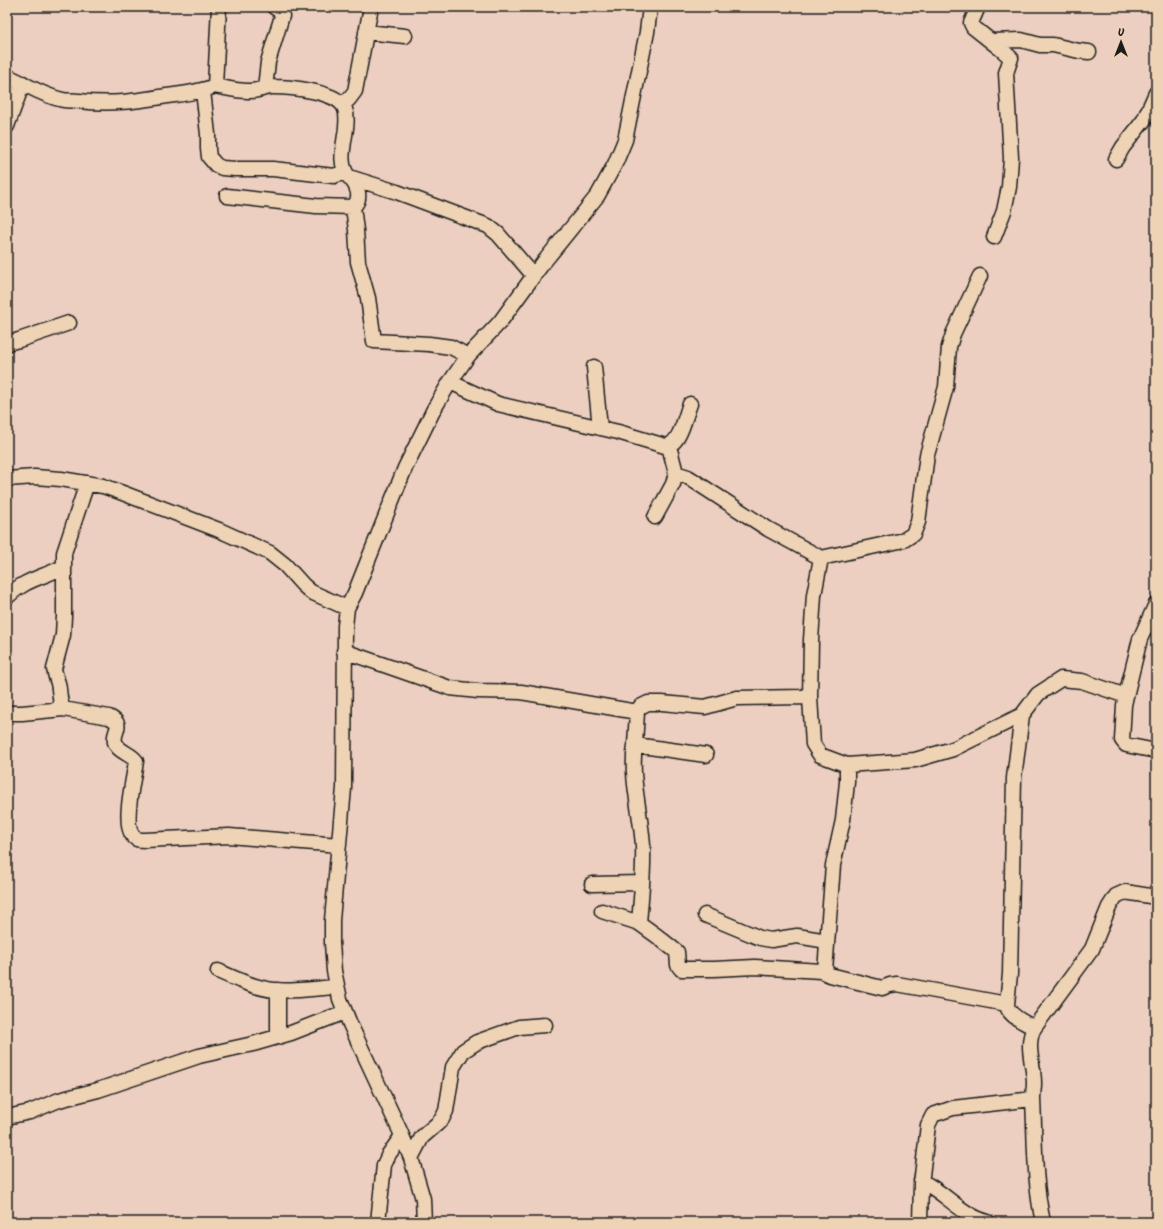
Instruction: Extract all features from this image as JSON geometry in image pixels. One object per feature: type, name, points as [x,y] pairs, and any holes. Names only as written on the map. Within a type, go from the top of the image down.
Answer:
[{"type":"street","points":[[219,7],[209,88],[208,134],[209,157],[216,165],[222,168],[273,169],[334,176],[346,174],[488,226],[498,234],[534,276]]},
{"type":"street","points":[[266,88],[268,62],[282,16],[280,11],[274,7]]},
{"type":"street","points":[[343,104],[355,91],[371,7]]},
{"type":"street","points":[[424,1222],[423,1199],[411,1158],[345,1012],[337,987],[334,971],[332,943],[344,788],[344,651],[347,608],[355,593],[404,468],[450,382],[468,356],[500,322],[555,247],[598,195],[615,164],[625,140],[647,32],[650,7]]},
{"type":"street","points":[[978,7],[971,23],[973,27],[1011,58],[1006,73],[1011,158],[1009,187],[1004,211],[994,237]]},
{"type":"street","points":[[366,32],[405,36]]},
{"type":"street","points":[[991,41],[1021,40],[1040,45],[1054,45],[1089,52]]},
{"type":"street","points":[[7,76],[44,93],[64,100],[77,100],[93,103],[118,103],[209,88],[247,92],[266,88],[284,88],[327,95],[335,98],[343,104],[347,116],[343,147],[343,166],[346,174],[355,183],[357,189],[357,201],[353,207],[358,262],[368,298],[374,341],[429,344],[451,347],[468,356]]},
{"type":"street","points":[[7,126],[23,83]]},
{"type":"street","points":[[1116,159],[1123,147],[1144,120],[1156,93]]},
{"type":"street","points":[[227,196],[316,206],[353,207]]},
{"type":"street","points":[[676,473],[688,477],[768,529],[821,558],[904,540],[913,534],[918,522],[927,455],[946,387],[949,347],[953,334],[980,276]]},
{"type":"street","points":[[7,343],[69,323]]},
{"type":"street","points":[[594,367],[600,428]]},
{"type":"street","points":[[450,382],[498,404],[618,432],[665,446],[674,444],[678,438],[690,404]]},
{"type":"street","points":[[655,517],[673,484],[676,473],[669,446]]},
{"type":"street","points":[[7,479],[35,477],[61,479],[103,486],[120,492],[219,530],[270,553],[285,565],[302,585],[311,592],[347,608]]},
{"type":"street","points":[[63,709],[54,670],[63,635],[64,553],[66,541],[87,483]]},
{"type":"street","points":[[821,558],[814,595],[811,640],[810,698],[813,744],[820,755],[847,765],[915,760],[953,749],[1022,715],[1038,694],[1061,679],[1082,681],[1126,696]]},
{"type":"street","points":[[7,597],[21,585],[34,578],[63,567]]},
{"type":"street","points":[[1156,604],[1140,639],[1124,705],[1122,740],[1126,745],[1156,751]]},
{"type":"street","points":[[344,651],[450,688],[478,692],[521,692],[637,712]]},
{"type":"street","points":[[639,923],[643,846],[634,766],[637,712],[640,707],[648,703],[662,703],[705,707],[737,698],[810,698]]},
{"type":"street","points":[[7,713],[63,709],[109,718],[117,722],[118,727],[114,740],[119,749],[134,758],[136,761],[129,810],[131,833],[138,840],[229,836],[339,844]]},
{"type":"street","points":[[1022,715],[1014,778],[1010,974],[1007,1008],[1010,1013],[1034,1028]]},
{"type":"street","points":[[635,745],[706,755]]},
{"type":"street","points":[[825,971],[833,866],[843,820],[847,782],[847,765]]},
{"type":"street","points":[[592,884],[642,883]]},
{"type":"street","points":[[1043,1222],[1039,1204],[1036,1167],[1033,1099],[1034,1083],[1029,1044],[1030,1035],[1092,949],[1109,907],[1116,896],[1125,892],[1156,896]]},
{"type":"street","points":[[602,911],[639,923],[658,936],[677,952],[678,965],[680,969],[714,970],[756,967],[825,971],[830,975],[882,988],[897,984],[1007,1004]]},
{"type":"street","points":[[705,915],[760,938],[771,940],[797,936],[827,941]]},
{"type":"street","points":[[218,971],[248,984],[285,991],[337,987]]},
{"type":"street","points":[[278,990],[278,1037]]},
{"type":"street","points":[[7,1117],[30,1112],[59,1100],[104,1088],[199,1056],[291,1033],[345,1012]]},
{"type":"street","points":[[411,1158],[422,1137],[437,1124],[446,1111],[453,1067],[463,1051],[477,1042],[519,1027],[545,1025]]},
{"type":"street","points":[[920,1222],[921,1181],[928,1125],[934,1115],[953,1108],[1033,1099]]},
{"type":"street","points":[[378,1222],[384,1165],[389,1154],[402,1136]]},
{"type":"street","points":[[921,1181],[932,1186],[962,1209],[988,1222]]}]
